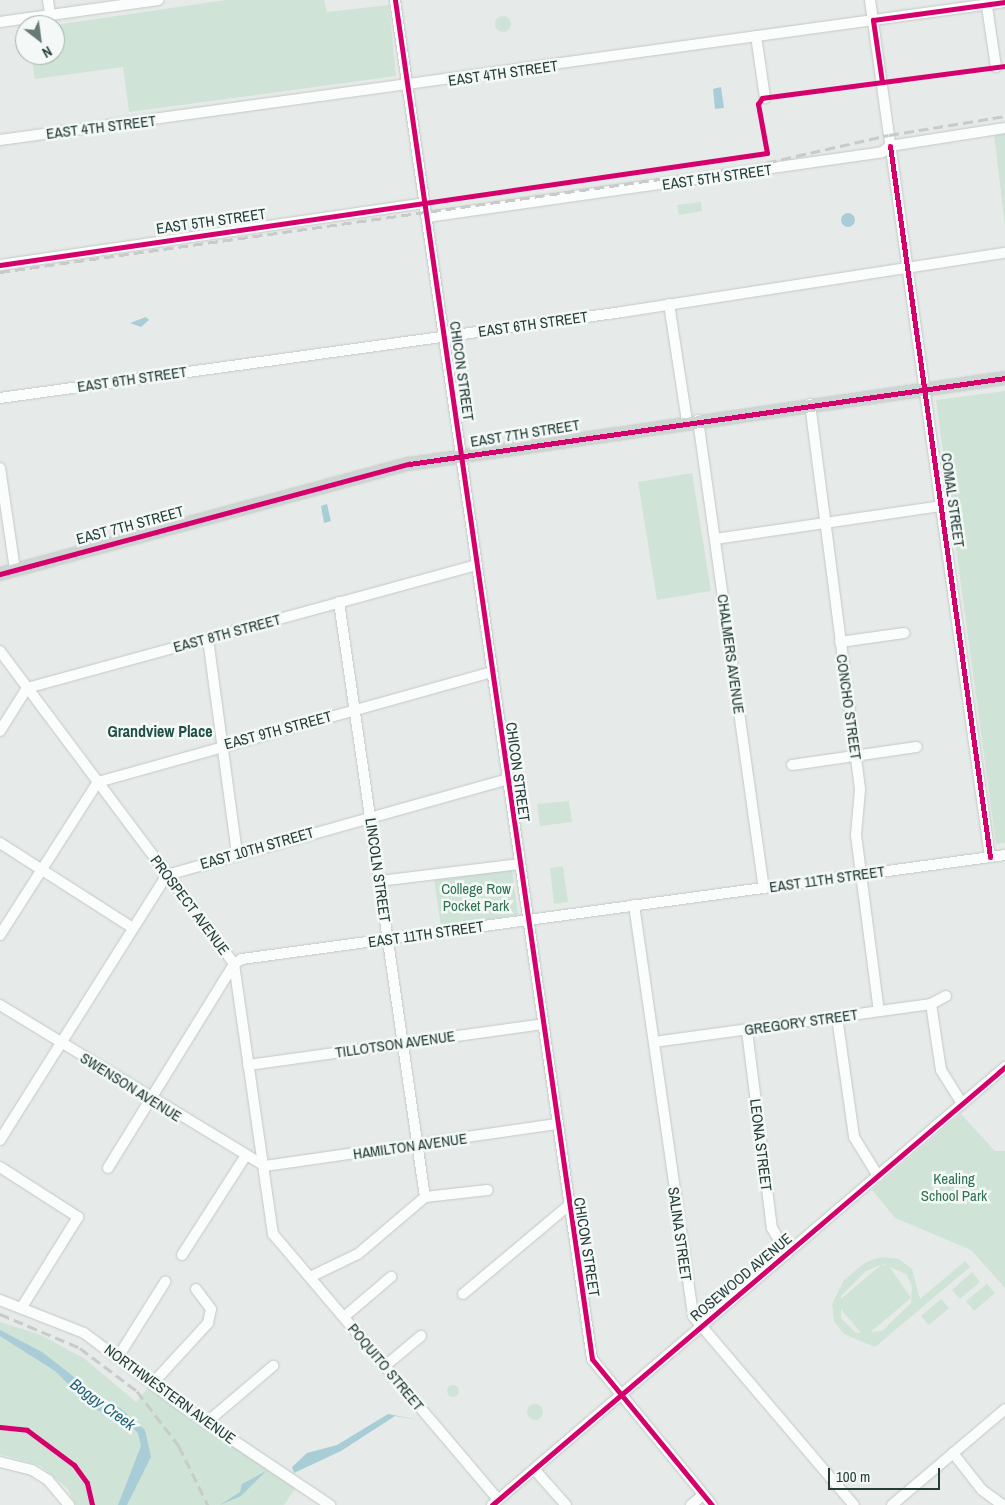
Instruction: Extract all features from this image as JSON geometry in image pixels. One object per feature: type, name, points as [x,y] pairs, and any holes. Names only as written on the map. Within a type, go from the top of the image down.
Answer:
[{"type":"main road","name":"EAST 7TH STREET","points":[[0,574],[379,471],[462,455],[924,387],[1005,378]]},
{"type":"street","points":[[48,0],[50,14]]},
{"type":"street","points":[[0,22],[158,0]]},
{"type":"street","name":"CHICON STREET","points":[[395,0],[462,455],[555,1124],[592,1359],[618,1397],[712,1505]]},
{"type":"street","name":"COMAL STREET","points":[[870,0],[990,857]]},
{"type":"street","name":"EAST 4TH STREET","points":[[0,140],[408,87],[987,3],[1005,2]]},
{"type":"street","points":[[987,3],[996,67]]},
{"type":"street","points":[[756,36],[765,98]]},
{"type":"street","name":"EAST 5TH STREET","points":[[427,217],[743,174],[882,152],[890,146],[1005,128]]},
{"type":"street","name":"EAST 5TH STREET","points":[[0,265],[425,203]]},
{"type":"street","name":"EAST 6TH STREET","points":[[0,398],[444,334],[670,304],[1005,253]]},
{"type":"street","name":"CHALMERS AVENUE","points":[[670,304],[715,539],[764,888]]},
{"type":"street","name":"CONCHO STREET","points":[[810,404],[824,523],[856,756],[860,875],[879,1011]]},
{"type":"street","points":[[0,468],[4,517],[15,570]]},
{"type":"street","points":[[715,539],[941,506]]},
{"type":"street","name":"EAST 8TH STREET","points":[[27,688],[476,565]]},
{"type":"street","name":"LINCOLN STREET","points":[[339,602],[403,1043],[420,1146],[425,1197]]},
{"type":"street","points":[[840,642],[904,633]]},
{"type":"street","points":[[208,639],[237,854]]},
{"type":"street","name":"PROSPECT AVENUE","points":[[0,652],[234,964],[273,1234]]},
{"type":"street","name":"EAST 9TH STREET","points":[[98,782],[222,745],[491,672]]},
{"type":"street","points":[[0,731],[27,688]]},
{"type":"street","points":[[792,765],[917,747]]},
{"type":"street","name":"EAST 10TH STREET","points":[[167,874],[370,816],[506,780]]},
{"type":"street","points":[[0,935],[98,782]]},
{"type":"street","points":[[0,844],[130,926]]},
{"type":"street","name":"EAST 11TH STREET","points":[[234,964],[242,959],[1005,855]]},
{"type":"street","points":[[379,881],[518,864]]},
{"type":"street","points":[[0,1140],[130,926],[167,874]]},
{"type":"street","name":"SALINA STREET","points":[[634,905],[690,1304],[702,1326],[854,1505]]},
{"type":"street","points":[[108,1168],[234,964]]},
{"type":"street","name":"GREGORY STREET","points":[[654,1042],[746,1031],[932,1004],[946,996]]},
{"type":"street","name":"SWENSON AVENUE","points":[[0,1004],[245,1157],[264,1166]]},
{"type":"street","points":[[932,1004],[941,1070],[962,1104]]},
{"type":"street","points":[[837,1017],[854,1137],[878,1176]]},
{"type":"street","name":"TILLOTSON AVENUE","points":[[248,1065],[542,1024]]},
{"type":"street","name":"LEONA STREET","points":[[746,1031],[772,1228],[787,1254]]},
{"type":"street","name":"ROSEWOOD AVENUE","points":[[495,1502],[1005,1068]]},
{"type":"street","name":"HAMILTON AVENUE","points":[[264,1166],[420,1146],[555,1124]]},
{"type":"street","points":[[182,1255],[245,1157]]},
{"type":"street","points":[[0,1167],[78,1217],[22,1307]]},
{"type":"street","points":[[310,1277],[358,1254],[425,1197],[488,1190]]},
{"type":"street","points":[[463,1294],[568,1206]]},
{"type":"street","name":"POQUITO STREET","points":[[273,1234],[385,1366],[495,1502]]},
{"type":"street","points":[[344,1317],[391,1277]]},
{"type":"street","points":[[118,1356],[165,1282]]},
{"type":"street","points":[[152,1384],[208,1323],[211,1308],[196,1288]]},
{"type":"street","name":"NORTHWESTERN AVENUE","points":[[0,1300],[22,1307],[84,1333],[118,1356],[152,1384],[330,1505]]},
{"type":"street","points":[[385,1366],[421,1336]]},
{"type":"street","points":[[207,1422],[273,1366]]},
{"type":"street","points":[[892,1505],[1005,1408]]},
{"type":"street","points":[[953,1453],[982,1490],[1003,1505]]},
{"type":"street","points":[[0,1462],[32,1470],[48,1480],[69,1505]]},
{"type":"street","points":[[534,1469],[566,1505]]},
{"type":"street","points":[[691,1505],[703,1495]]},
{"type":"green space","points":[[226,0],[324,0],[327,12],[389,5],[396,76],[129,112],[123,67],[35,79],[33,65],[65,65],[65,24]]},
{"type":"green space","points":[[500,16],[506,16],[511,21],[509,30],[500,32],[495,27],[495,21]]},
{"type":"green space","points":[[1005,133],[1005,226],[994,134]]},
{"type":"green space","points":[[701,202],[702,211],[679,215],[677,205]]},
{"type":"green space","points":[[1005,391],[1005,843],[996,844],[936,400]]},
{"type":"green space","points":[[692,473],[711,591],[657,600],[638,482]]},
{"type":"green space","points":[[569,801],[572,822],[540,826],[537,804]]},
{"type":"green space","points":[[563,866],[568,902],[554,904],[550,868]]},
{"type":"green space","name":"College Row Pocket Park","points":[[512,868],[518,915],[441,926],[434,879]]},
{"type":"green space","name":"Kealing School Park","points":[[961,1114],[995,1151],[1005,1151],[1005,1288],[971,1250],[895,1218],[872,1190]]},
{"type":"green space","points":[[882,1257],[899,1259],[912,1269],[920,1299],[965,1261],[970,1267],[875,1347],[844,1334],[834,1321],[832,1304],[844,1280],[866,1262]],"holes":[[[883,1264],[906,1274],[912,1286],[911,1303],[882,1331],[856,1333],[841,1318],[841,1296],[866,1271]]]},
{"type":"green space","points":[[881,1265],[889,1266],[911,1298],[868,1334],[862,1334],[840,1308],[841,1299]]},
{"type":"green space","points":[[972,1272],[980,1282],[960,1299],[952,1290]]},
{"type":"green space","points":[[987,1284],[995,1293],[974,1311],[966,1301]]},
{"type":"green space","points":[[941,1299],[949,1308],[929,1325],[921,1316]]},
{"type":"green space","points":[[0,1322],[41,1335],[85,1359],[136,1402],[148,1388],[296,1487],[284,1505],[76,1505],[67,1488],[41,1466],[0,1454]]},
{"type":"green space","points":[[453,1385],[459,1391],[453,1397],[447,1391]]},
{"type":"green space","points":[[532,1404],[538,1404],[543,1409],[541,1418],[532,1420],[527,1415],[527,1409]]},
{"type":"water","points":[[721,87],[724,108],[715,109],[713,89]]},
{"type":"water","points":[[845,213],[851,213],[855,220],[851,227],[845,227],[841,223],[841,217]]},
{"type":"water","points":[[146,317],[149,320],[141,327],[130,323]]},
{"type":"water","points":[[327,504],[331,521],[324,523],[321,506]]},
{"type":"water","name":"Boggy Creek","points":[[0,1330],[42,1352],[83,1384],[90,1396],[120,1408],[145,1430],[151,1457],[127,1505],[118,1505],[141,1446],[138,1433],[125,1420],[94,1409],[55,1371],[0,1336]]},
{"type":"water","points":[[388,1414],[419,1420],[395,1416],[341,1451],[294,1473],[292,1467],[307,1453],[337,1445]]},
{"type":"water","points":[[266,1471],[241,1496],[220,1505],[240,1492],[242,1484]]},
{"type":"railway","points":[[0,272],[752,166],[889,135],[1005,116]]},
{"type":"railway","points":[[0,1314],[80,1348],[137,1391],[179,1446],[208,1505]]},
{"type":"cycle path","points":[[395,0],[592,1359],[712,1505]]},
{"type":"cycle path","points":[[882,82],[873,20],[1005,2]]},
{"type":"cycle path","points":[[0,265],[767,153],[758,104],[762,98],[1005,66]]},
{"type":"cycle path","points":[[890,146],[990,857]]},
{"type":"cycle path","points":[[0,574],[409,464],[1005,378]]},
{"type":"cycle path","points":[[492,1505],[1005,1067]]},
{"type":"cycle path","points":[[0,1427],[27,1430],[74,1465],[87,1483],[92,1505]]},
{"type":"district","name":"Grandview Place","points":[[160,731]]}]
